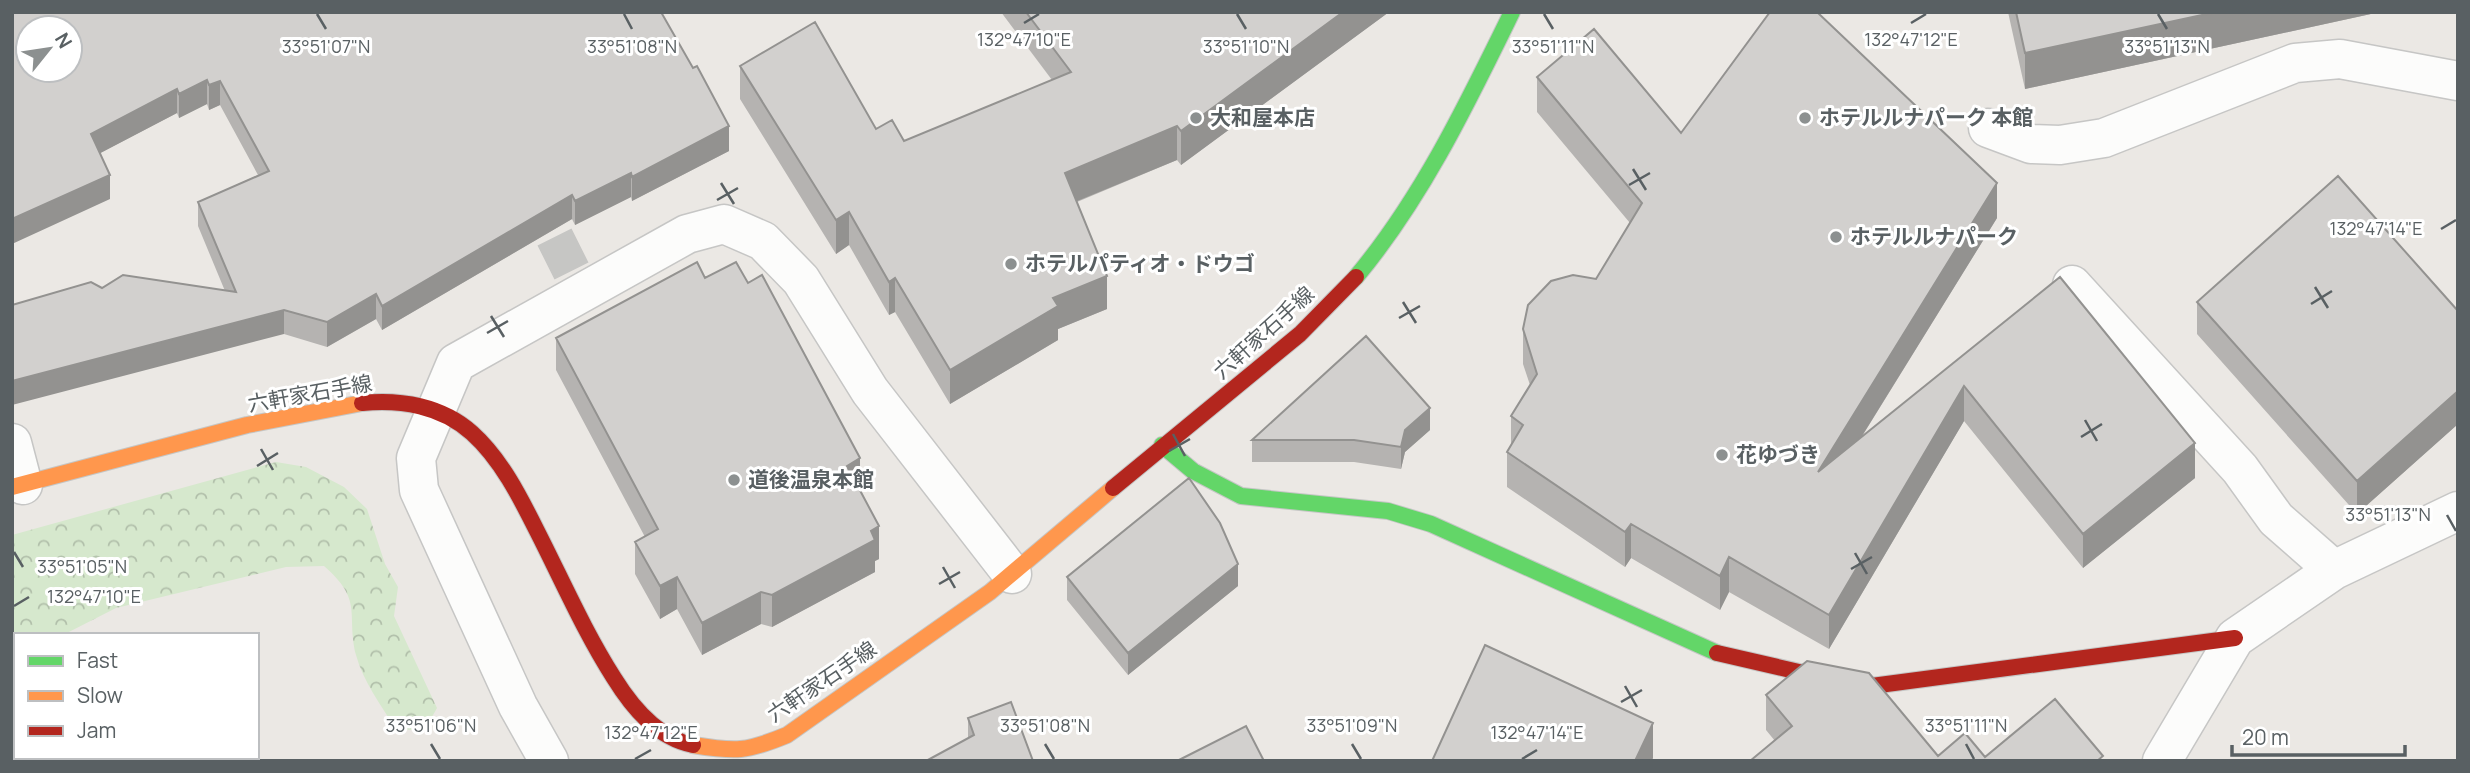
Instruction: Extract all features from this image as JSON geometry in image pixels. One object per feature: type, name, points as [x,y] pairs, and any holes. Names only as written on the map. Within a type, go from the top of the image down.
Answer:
[{"type":"main road","name":"六軒家石手線","points":[[17,486],[247,425],[365,403],[405,402],[438,412],[471,432],[493,456],[522,502],[603,661],[630,704],[653,726],[688,744],[735,756],[787,735],[1012,574],[1162,445],[1266,365],[1373,257],[1420,188],[1460,118],[1513,12]]},
{"type":"main road","points":[[1162,445],[1194,471],[1241,496],[1365,508],[1431,524],[1711,652],[1864,687],[2235,638]]},
{"type":"street","points":[[1988,128],[2031,144],[2060,145],[2104,138],[2295,63],[2340,59],[2458,81]]},
{"type":"street","points":[[548,761],[518,705],[419,490],[416,458],[438,412],[456,363],[687,234],[724,224],[763,240],[802,280],[870,391],[1012,574]]},
{"type":"street","points":[[2072,285],[2240,469],[2276,519],[2334,570]]},
{"type":"street","points":[[12,443],[17,486]]},
{"type":"street","points":[[2162,761],[2235,638],[2334,570],[2458,511]]},
{"type":"green space","points":[[276,462],[306,467],[344,487],[367,509],[385,564],[398,587],[394,616],[437,708],[429,722],[421,729],[395,728],[359,665],[353,641],[349,598],[324,566],[286,567],[116,608],[67,633],[14,633],[12,680],[12,535]]},
{"type":"building","points":[[12,12],[661,12],[693,68],[697,66],[729,126],[632,177],[631,173],[575,201],[572,195],[382,306],[376,294],[327,322],[284,310],[12,381],[12,305],[91,282],[102,288],[123,275],[236,292],[198,202],[269,171],[220,81],[209,85],[207,80],[179,94],[177,89],[91,134],[110,175],[12,219]]},
{"type":"building","points":[[1026,12],[1343,12],[1181,131],[1177,126],[1065,173],[1107,276],[1053,298],[1058,306],[950,370],[895,278],[889,282],[849,212],[836,220],[740,66],[815,22],[876,129],[892,120],[904,141],[1071,72]]},
{"type":"building","points":[[1770,12],[1817,12],[1997,183],[1818,472],[2060,277],[2195,443],[2083,534],[1964,386],[1829,615],[1729,557],[1720,576],[1631,524],[1625,532],[1507,452],[1523,425],[1511,416],[1537,374],[1523,329],[1528,305],[1551,281],[1573,275],[1596,279],[1642,203],[1537,77],[1594,29],[1681,133]]},
{"type":"building","points":[[2016,12],[2216,12],[2025,53]]},
{"type":"building","points":[[2338,176],[2458,311],[2458,391],[2357,481],[2197,302]]},
{"type":"building","name":"道後温泉本館","points":[[697,262],[705,278],[736,262],[748,283],[762,275],[860,458],[847,466],[879,526],[871,531],[875,540],[772,595],[761,592],[702,623],[677,577],[660,586],[635,542],[658,529],[556,338]]},
{"type":"building","points":[[1366,336],[1430,408],[1405,430],[1401,447],[1354,440],[1252,440]]},
{"type":"building","points":[[1189,478],[1220,523],[1238,564],[1128,653],[1067,577]]},
{"type":"building","points":[[1485,645],[1653,723],[1635,761],[1432,761]]},
{"type":"building","points":[[1807,661],[1869,673],[1938,756],[1965,733],[1985,757],[2055,699],[2103,756],[2097,761],[1750,761],[1792,726],[1766,695]]},
{"type":"building","points":[[1011,702],[1033,761],[926,761],[974,735],[968,718]]},
{"type":"building","points":[[1246,726],[1264,761],[1177,761]]},
{"type":"tunnel","points":[[529,186],[581,290]]},
{"type":"traffic: fast","points":[[1356,277],[1380,247],[1422,183],[1512,12]]},
{"type":"traffic: fast","points":[[1162,445],[1193,471],[1241,496],[1388,511],[1431,524],[1717,653]]},
{"type":"traffic: slow","points":[[12,487],[247,425],[362,403]]},
{"type":"traffic: slow","points":[[693,745],[741,749],[787,735],[990,592],[1113,488]]},
{"type":"traffic: jam","points":[[1113,488],[1300,334],[1356,277]]},
{"type":"traffic: jam","points":[[362,403],[391,402],[420,406],[448,416],[482,443],[517,492],[583,624],[621,689],[637,710],[657,728],[668,736],[693,745]]},
{"type":"traffic: jam","points":[[1717,653],[1864,687],[2235,638]]},
{"type":"place","name":"大和屋本店","points":[[1196,118]]},
{"type":"place","name":"ホテルルナパーク 本館","points":[[1805,118]]},
{"type":"place","name":"ホテルルナパーク","points":[[1836,237]]},
{"type":"place","name":"ホテルパティオ・ドウゴ","points":[[1011,264]]},
{"type":"place","name":"花ゆづき","points":[[1722,455]]},
{"type":"place","name":"道後温泉本館","points":[[734,480]]}]
